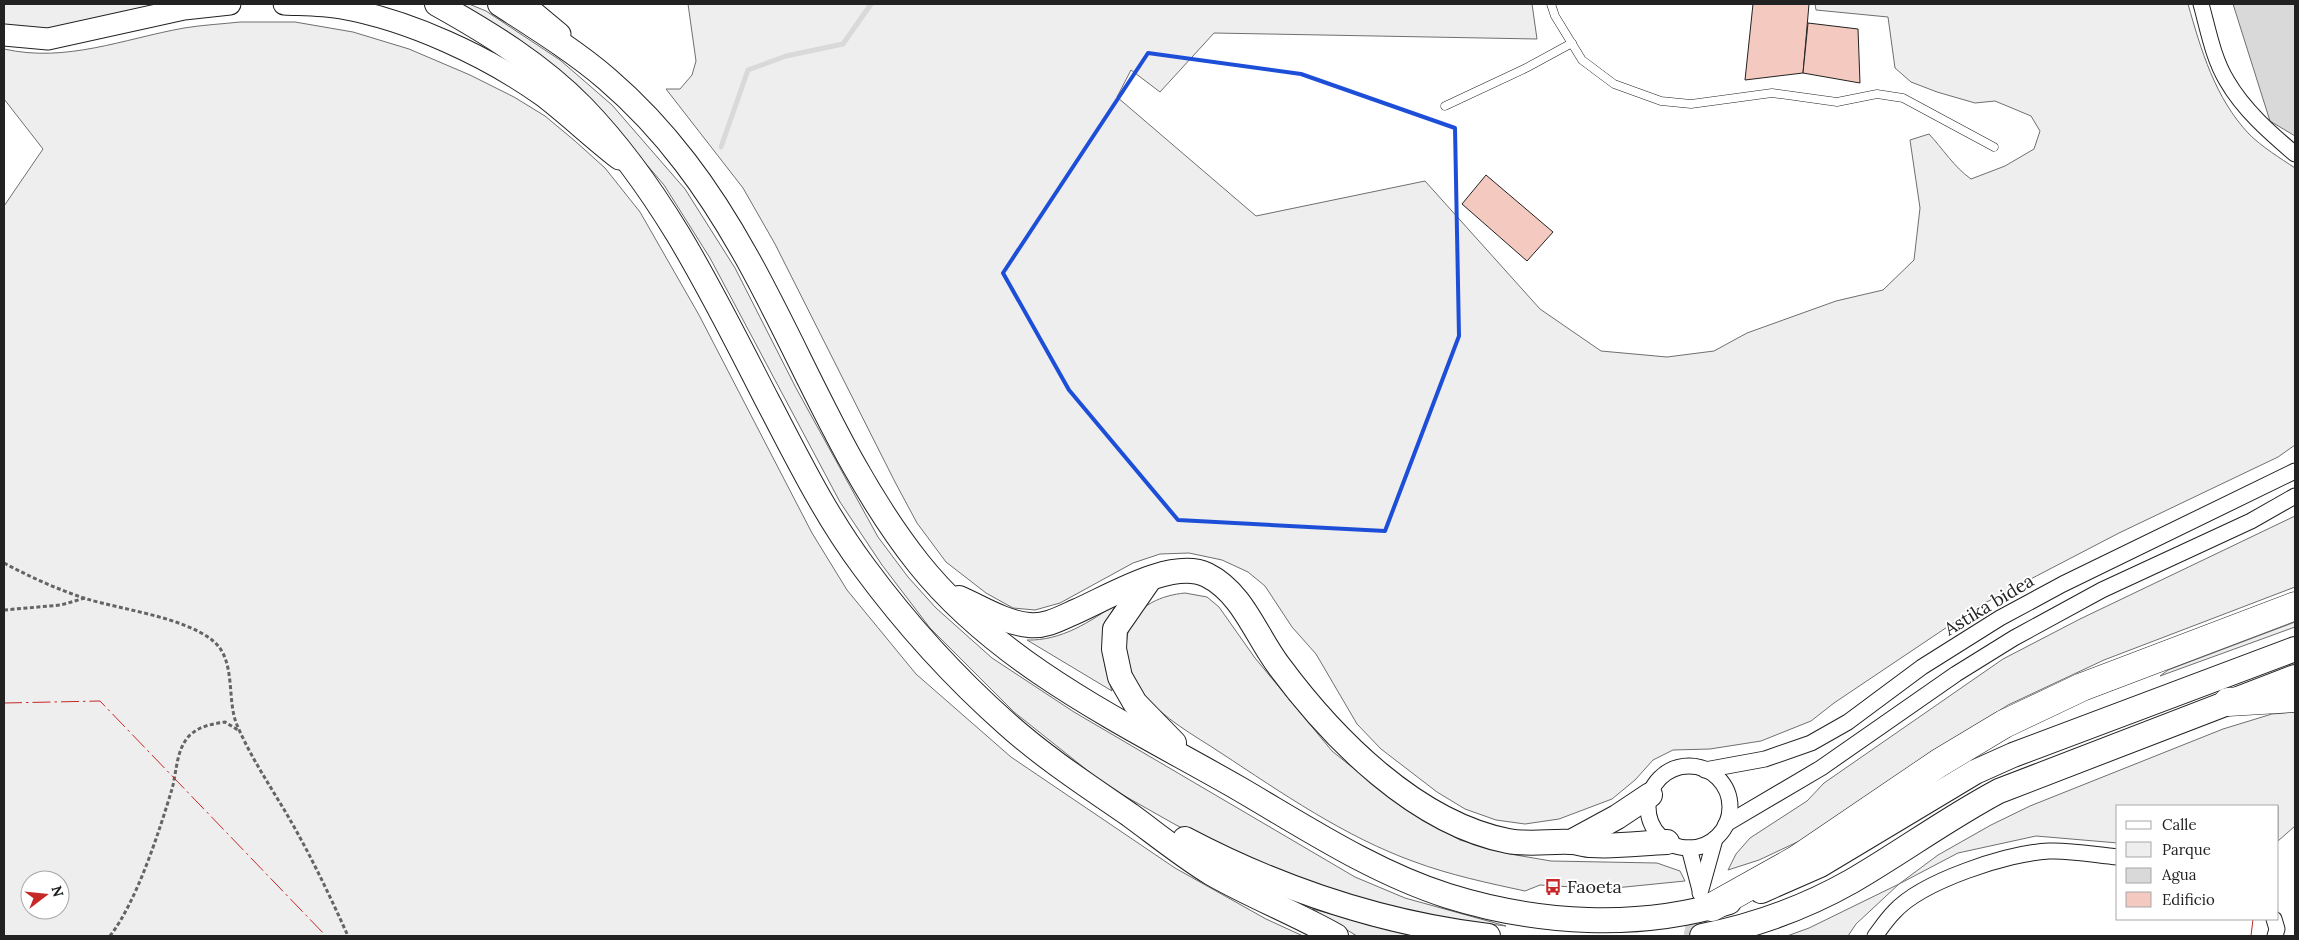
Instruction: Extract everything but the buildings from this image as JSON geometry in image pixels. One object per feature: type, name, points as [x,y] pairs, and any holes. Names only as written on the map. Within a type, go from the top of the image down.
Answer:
[{"type":"highway","points":[[1712,907],[1796,860],[1939,763],[2004,724],[2082,687],[2295,606]]},
{"type":"highway","points":[[2228,702],[2295,698]]},
{"type":"main road","points":[[437,4],[489,34],[560,87],[583,108],[636,172],[666,214],[695,261],[808,478],[862,565],[944,664],[1008,725],[1100,794],[1210,872],[1336,936]]},
{"type":"main road","points":[[500,4],[606,77],[653,124],[685,162],[711,199],[747,260],[874,500],[921,567],[966,614],[1028,664],[1109,716],[1359,857],[1448,896],[1552,919],[1643,918],[1712,907],[1758,892],[1820,865],[1975,772],[2013,755],[2295,649]]},
{"type":"main road","points":[[944,592],[998,615],[1028,625],[1049,624],[1150,579],[1168,573],[1187,572],[1205,574],[1224,585],[1237,599],[1278,666],[1344,741],[1390,783],[1441,817],[1471,830],[1509,841],[1570,842],[1592,845],[1678,845]]},
{"type":"main road","points":[[1150,579],[1116,629],[1114,649],[1120,676],[1135,704],[1192,762]]},
{"type":"main road","points":[[1702,936],[1744,927],[1828,893],[1872,869],[1960,811],[1999,791],[2295,677]]},
{"type":"main road","points":[[1100,794],[1223,859],[1282,884],[1338,904],[1400,921],[1488,936]]},
{"type":"main road","points":[[1570,842],[1617,817],[1650,795]]},
{"type":"street","points":[[4,35],[30,39],[48,39],[184,9],[230,4]]},
{"type":"street","points":[[284,4],[335,6],[392,22],[432,36],[495,66],[542,96],[636,172]]},
{"type":"street","points":[[524,4],[549,23],[606,77]]},
{"type":"street","points":[[2201,4],[2210,40],[2226,80],[2250,111],[2295,154]]},
{"type":"street","name":"Astika bidea","points":[[1705,770],[1766,759],[1812,743],[1836,730],[1922,667],[2000,618],[2063,584],[2295,471]]},
{"type":"street","points":[[1678,845],[1700,893],[1715,839],[1726,824],[1822,768],[1956,674],[2014,638],[2102,590],[2251,521],[2295,496]]},
{"type":"street","points":[[1715,839],[1702,846],[1678,845],[1657,833],[1651,822],[1648,810],[1650,795],[1654,785],[1674,769],[1686,766],[1705,770],[1719,780],[1726,790],[1729,801],[1726,824]]},
{"type":"street","points":[[1875,936],[1894,911],[1920,891],[1951,877],[2002,860],[2049,851],[2116,857]]},
{"type":"street","points":[[2274,920],[2277,929],[2275,936]]},
{"type":"lane","points":[[1551,4],[1555,16],[1582,60],[1614,84],[1661,101],[1691,104],[1772,93],[1837,102],[1877,94],[1903,98],[1994,147]]},
{"type":"lane","points":[[1445,106],[1526,68],[1572,43]]},
{"type":"path","points":[[4,563],[26,575],[85,598],[191,627],[214,641],[224,655],[231,685],[235,720],[239,730],[328,892],[348,936]]},
{"type":"path","points":[[4,610],[61,605],[85,598]]},
{"type":"path","points":[[110,936],[124,918],[173,787],[176,762],[189,736],[206,725],[225,722],[239,730]]},
{"type":"highlighted area","points":[[1148,53],[1301,74],[1455,128],[1459,336],[1385,531],[1178,520],[1069,390],[1003,273]]},
{"type":"green space","points":[[4,4],[160,4],[60,29],[4,27]]},
{"type":"green space","points":[[461,4],[469,4],[486,11],[560,60],[612,105],[685,189],[735,268],[796,388],[878,537],[908,577],[936,608],[992,658],[1074,712],[1355,877],[1405,898],[1506,926],[1422,916],[1290,880],[1176,825],[1107,786],[1014,712],[930,628],[882,565],[840,502],[710,258],[664,185],[618,131],[483,17]]},
{"type":"green space","points":[[688,4],[1532,4],[1537,39],[1214,33],[1160,92],[1131,70],[1117,97],[1256,216],[1425,181],[1540,309],[1601,351],[1667,357],[1714,351],[1747,333],[1836,301],[1883,290],[1914,260],[1920,208],[1910,140],[1929,134],[1954,163],[1971,179],[2005,166],[2034,149],[2040,131],[2031,116],[1995,101],[1975,103],[1937,92],[1911,82],[1895,68],[1888,17],[1816,10],[1815,4],[2188,4],[2204,56],[2227,105],[2254,139],[2295,168],[2295,445],[2278,457],[2119,533],[1977,607],[1834,703],[1811,721],[1761,741],[1710,749],[1673,750],[1653,760],[1635,780],[1612,799],[1559,819],[1525,824],[1496,820],[1465,809],[1437,792],[1381,749],[1357,724],[1316,654],[1292,627],[1265,586],[1248,572],[1222,560],[1189,553],[1160,554],[1133,563],[1060,603],[1035,610],[1013,608],[986,593],[946,562],[917,523],[775,244],[743,188],[666,89],[680,89],[692,75],[696,61]]},
{"type":"green space","points":[[240,22],[295,22],[353,32],[409,49],[470,75],[514,97],[545,116],[605,168],[640,212],[699,315],[812,533],[847,590],[916,674],[1011,757],[1175,868],[1266,919],[1303,936],[4,936],[4,206],[43,149],[4,99],[4,49],[27,53],[72,51],[205,25]]},
{"type":"green space","points":[[2295,516],[2295,587],[2104,660],[2008,705],[1891,779],[1808,837],[1759,860],[1728,870],[1736,854],[1750,838],[1807,801],[1824,783],[2003,659],[2080,619]]},
{"type":"green space","points":[[1185,593],[1207,597],[1219,607],[1255,658],[1332,751],[1394,801],[1460,840],[1510,854],[1551,861],[1657,863],[1680,871],[1685,881],[1605,889],[1540,885],[1525,891],[1428,867],[1389,852],[1339,827],[1179,726],[1160,711],[1138,686],[1128,662],[1126,645],[1129,629],[1133,621],[1151,603],[1168,596]]},
{"type":"green space","points":[[1117,603],[1106,625],[1103,646],[1105,667],[1112,691],[1027,640],[1063,634],[1086,623]]},
{"type":"green space","points":[[2295,622],[2295,627],[2160,676],[2168,670]]},
{"type":"green space","points":[[2295,712],[2295,826],[2279,840],[2279,805],[2116,805],[2116,843],[2036,836],[1958,853],[1899,884],[1938,855],[1991,825],[2030,806],[2223,729],[2272,714]]},
{"type":"green space","points":[[1899,884],[1856,924],[1848,936],[1787,936],[1809,928]]},
{"type":"green space","points":[[1312,909],[1420,936],[1357,936]]},
{"type":"water","points":[[2233,4],[2295,4],[2295,136],[2270,121]]},
{"type":"waterway","points":[[721,147],[748,70],[786,56],[843,44],[871,4]]},
{"type":"tunnel","points":[[1691,936],[1698,904]]},
{"type":"power","points":[[4,703],[100,701],[326,936]]},
{"type":"power","points":[[2251,936],[2253,920]]},
{"type":"place","name":"Faoeta","points":[[1553,887]]}]
